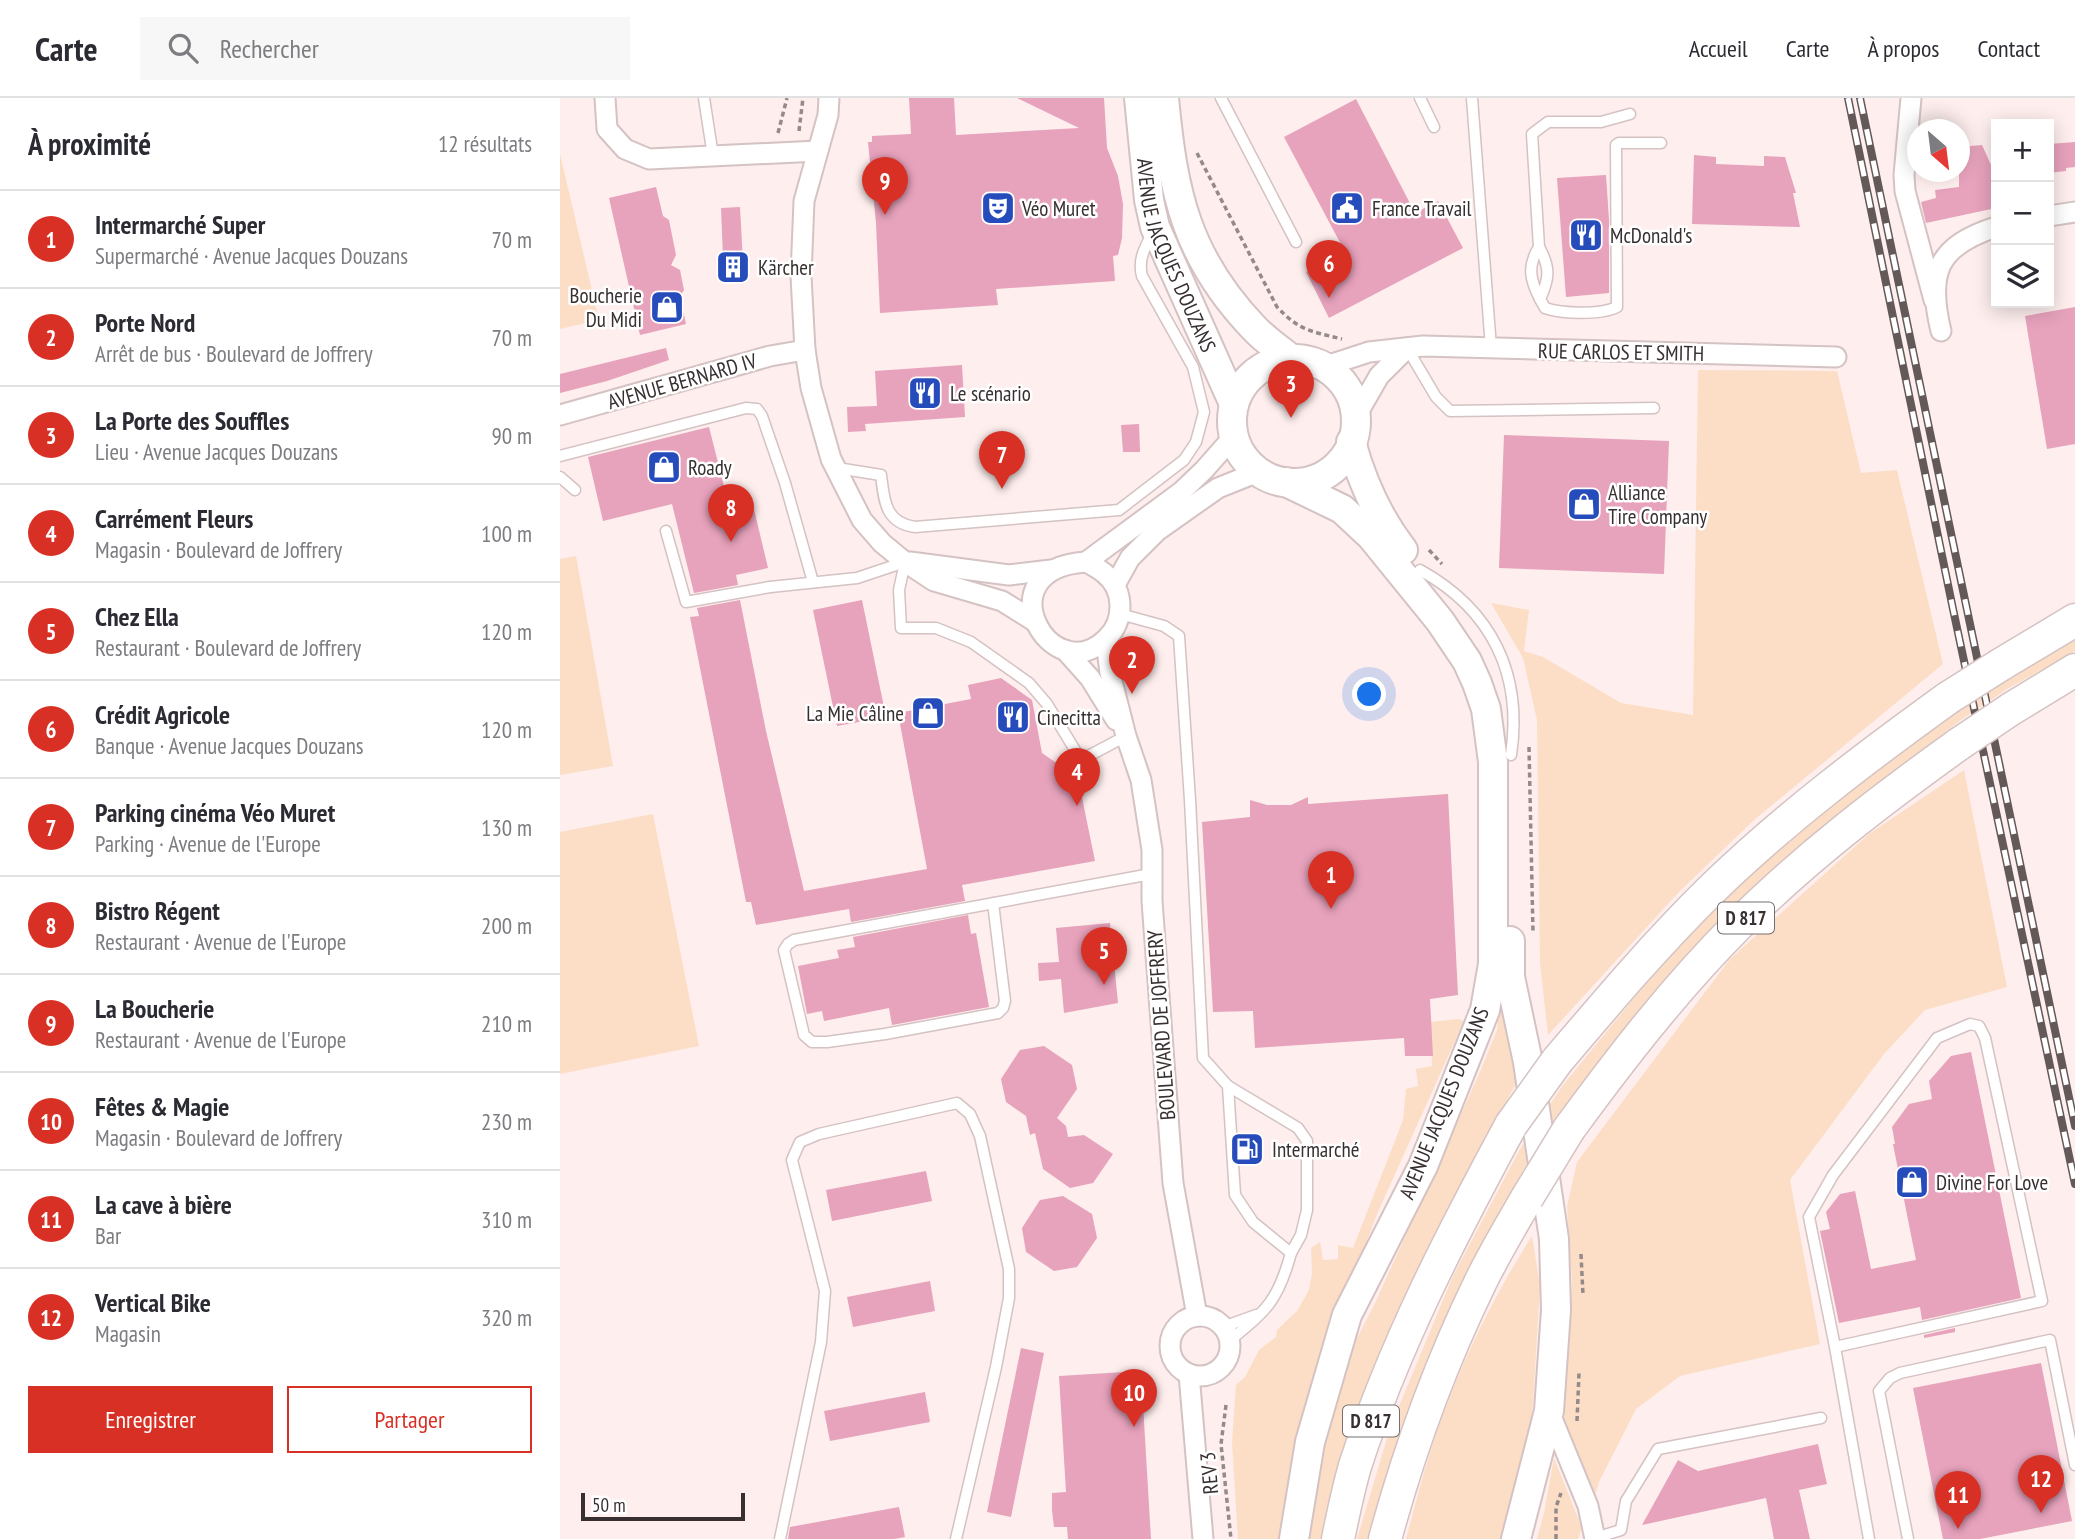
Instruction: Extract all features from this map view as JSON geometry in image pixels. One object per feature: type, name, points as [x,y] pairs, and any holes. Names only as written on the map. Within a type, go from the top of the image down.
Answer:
[{"type":"main road","name":"AVENUE JACQUES DOUZANS","points":[[1139,98],[1148,192],[1155,227],[1234,404]]},
{"type":"main road","name":"AVENUE JACQUES DOUZANS","points":[[1164,98],[1175,188],[1194,244],[1222,292],[1255,330],[1291,359]]},
{"type":"main road","points":[[1291,359],[1306,360],[1323,367],[1343,382],[1350,395],[1353,429],[1339,463],[1314,479],[1286,482],[1258,472],[1247,462],[1234,436],[1234,404],[1246,381],[1266,365],[1291,359]]},
{"type":"main road","name":"AVENUE JACQUES DOUZANS","points":[[1353,429],[1366,488],[1388,531],[1464,628],[1484,661],[1503,709],[1511,755],[1510,976],[1528,1062],[1554,1239],[1556,1310],[1549,1411],[1516,1539]]},
{"type":"main road","name":"AVENUE JACQUES DOUZANS","points":[[1286,482],[1342,509],[1371,536],[1440,621],[1467,661],[1477,683],[1486,709],[1493,762],[1493,964],[1485,1010],[1423,1166],[1347,1315],[1310,1442],[1294,1539]]},
{"type":"main road","name":"D 817","points":[[1338,1539],[1354,1468],[1394,1360],[1458,1222],[1511,1125],[1557,1060],[1658,943],[1713,888],[1780,828],[1854,766],[1948,698],[2075,620]]},
{"type":"main road","name":"D 817","points":[[1385,1539],[1403,1472],[1439,1375],[1480,1281],[1569,1129],[1617,1063],[1669,1000],[1738,925],[1814,855],[1885,797],[1959,744],[2075,670]]},
{"type":"street","points":[[605,98],[607,129],[625,149],[649,159],[818,151]]},
{"type":"street","points":[[829,98],[828,115],[804,201],[801,276],[805,350],[811,388],[836,468],[862,520],[882,543],[934,581],[1002,601],[1034,621],[1046,639],[1065,650],[1094,648],[1106,640],[1115,628],[1120,614],[1120,599],[1115,585],[1105,574],[1086,562]]},
{"type":"street","points":[[1912,98],[1905,191],[1941,331]]},
{"type":"street","points":[[2054,215],[2075,212]]},
{"type":"street","points":[[1934,300],[1935,282],[1941,265],[1950,252],[1962,242],[1991,229]]},
{"type":"street","name":"RUE CARLOS ET SMITH","points":[[1323,367],[1369,352],[1423,346],[1836,357]]},
{"type":"street","points":[[1353,429],[1379,376],[1407,348]]},
{"type":"street","name":"AVENUE BERNARD IV","points":[[560,415],[770,356],[805,350]]},
{"type":"street","points":[[905,562],[1009,575],[1086,562],[1181,492],[1234,436]]},
{"type":"street","points":[[1115,585],[1130,558],[1157,531],[1218,488],[1258,472]]},
{"type":"street","points":[[1034,621],[1034,593],[1051,570]]},
{"type":"street","name":"BOULEVARD DE JOFFRERY","points":[[1106,640],[1110,673],[1126,736],[1141,780],[1152,850],[1151,874],[1173,1183],[1197,1316]]},
{"type":"street","name":"BOULEVARD DE JOFFRERY","points":[[1065,650],[1090,678],[1126,736]]},
{"type":"street","points":[[1197,1316],[1216,1321],[1226,1334],[1229,1355],[1217,1371],[1199,1376],[1189,1374],[1174,1361],[1170,1342],[1180,1325],[1197,1316]]},
{"type":"street","points":[[1189,1374],[1203,1539]]},
{"type":"street","points":[[1549,1411],[1588,1506],[1595,1538]]},
{"type":"lane","points":[[704,98],[713,156]]},
{"type":"lane","points":[[1221,98],[1296,243]]},
{"type":"lane","points":[[1420,98],[1434,127]]},
{"type":"lane","points":[[1472,98],[1491,348]]},
{"type":"lane","points":[[1540,299],[1548,283],[1547,261],[1539,247],[1532,134],[1548,122],[1601,122],[1630,114]]},
{"type":"lane","points":[[1539,247],[1531,260],[1531,280],[1545,308],[1556,312],[1609,311],[1617,307],[1616,145],[1661,143]]},
{"type":"lane","points":[[836,468],[881,475],[884,499],[891,517],[902,525],[915,527],[1119,510],[1184,460],[1196,442],[1204,412],[1193,367],[1142,276],[1142,253],[1155,227]]},
{"type":"lane","points":[[1407,348],[1436,397],[1450,411],[1654,408]]},
{"type":"lane","points":[[560,456],[746,408],[757,409],[762,416],[785,483],[813,582]]},
{"type":"lane","points":[[560,477],[575,491]]},
{"type":"lane","points":[[666,531],[686,602],[770,587],[857,578],[905,562]]},
{"type":"lane","points":[[905,562],[899,590],[901,628],[936,628],[971,642],[1029,683],[1047,704],[1081,760],[1126,736]]},
{"type":"lane","points":[[1120,614],[1164,626],[1179,636],[1203,1058],[1228,1086],[1298,1128],[1307,1141],[1307,1210],[1301,1235],[1291,1253],[1283,1283],[1264,1313],[1226,1334]]},
{"type":"lane","points":[[993,903],[1005,1001],[998,1013],[827,1042],[813,1041],[804,1035],[785,950],[794,940],[993,903],[1151,874]]},
{"type":"lane","points":[[1835,1347],[2042,1301],[1985,1038],[1979,1026],[1970,1024],[1937,1038],[1833,1175],[1809,1217],[1869,1539]]},
{"type":"lane","points":[[1228,1086],[1235,1195],[1253,1222],[1291,1253]]},
{"type":"lane","points":[[780,1539],[821,1342],[825,1291],[792,1160],[800,1142],[819,1134],[957,1103],[970,1114],[980,1136],[1009,1269],[1009,1298],[996,1367],[956,1539]]},
{"type":"lane","points":[[1908,1539],[1879,1391],[1890,1378],[1900,1373],[2050,1340],[2075,1465]]},
{"type":"lane","points":[[1595,1538],[1621,1530],[1626,1501],[1658,1449],[1821,1418]]},
{"type":"path","points":[[775,152],[787,98]]},
{"type":"path","points":[[795,152],[803,98]]},
{"type":"path","points":[[1195,148],[1278,307],[1293,323],[1310,331],[1352,341]]},
{"type":"path","name":"REV 3","points":[[1226,1405],[1222,1444],[1231,1539]]},
{"type":"shaded area","points":[[560,154],[599,320],[560,329]]},
{"type":"shaded area","points":[[1698,370],[1837,371],[1861,473],[1897,470],[1943,664],[1754,820],[1678,893],[1548,1035],[1540,963],[1537,720],[1523,658],[1491,603],[1529,610],[1524,651],[1543,657],[1621,703],[1693,715]]},
{"type":"shaded area","points":[[576,556],[613,766],[560,775],[560,559]]},
{"type":"shaded area","points":[[2075,636],[2075,651],[2007,689],[1961,720],[1784,860],[1579,1089],[1524,1169],[1450,1313],[1392,1460],[1369,1539],[1357,1539],[1390,1428],[1453,1276],[1520,1149],[1563,1085],[1639,992],[1703,921],[1776,849],[1924,730]]},
{"type":"shaded area","points":[[1964,770],[2007,987],[1925,1010],[1884,1054],[1790,1180],[1820,1344],[1680,1376],[1636,1409],[1599,1482],[1593,1502],[1564,1420],[1572,1281],[1567,1207],[1577,1162],[1730,959],[1869,834]]},
{"type":"shaded area","points":[[653,814],[699,1046],[560,1074],[560,832]]},
{"type":"shaded area","points":[[1503,997],[1519,1078],[1464,1180],[1326,1524],[1323,1539],[1305,1539],[1320,1438],[1344,1364],[1376,1301],[1480,1072],[1497,1030],[1500,999]]},
{"type":"shaded area","points":[[1458,1019],[1464,1021],[1377,1214],[1302,1413],[1287,1489],[1284,1539],[1238,1539],[1232,1442],[1236,1385],[1245,1377],[1259,1350],[1276,1337],[1277,1330],[1297,1311],[1309,1290],[1312,1273],[1311,1248],[1320,1242],[1323,1260],[1338,1259],[1338,1245],[1353,1248],[1403,1120],[1406,1089],[1418,1086],[1416,1069],[1432,1066],[1431,1022]]},
{"type":"shaded area","points":[[1532,1236],[1540,1285],[1533,1404],[1523,1476],[1505,1539],[1406,1539],[1440,1422],[1462,1367],[1488,1313]]},
{"type":"shaded area","points":[[1554,1458],[1582,1528],[1578,1539],[1537,1539]]},
{"type":"building","name":"Véo Muret","points":[[909,98],[954,98],[956,135],[1079,128],[1017,98],[1104,98],[1107,148],[1118,176],[1123,204],[1122,238],[1118,255],[1113,256],[1115,281],[996,289],[998,305],[880,313],[876,223],[868,142],[872,142],[872,136],[911,134]]},
{"type":"building","points":[[1356,99],[1415,213],[1438,201],[1463,248],[1329,318],[1306,272],[1345,252],[1284,137]]},
{"type":"building","points":[[2075,142],[2075,167],[2054,172],[2054,144]]},
{"type":"building","points":[[1982,145],[1991,165],[1991,209],[1926,223],[1921,202],[1936,198],[1935,190],[1959,187],[1959,182],[1970,182],[1970,146]]},
{"type":"building","points":[[1694,155],[1716,157],[1716,164],[1764,166],[1764,156],[1785,157],[1796,193],[1793,193],[1800,227],[1692,224]]},
{"type":"building","name":"McDonald's","points":[[1606,175],[1609,293],[1566,297],[1557,178]]},
{"type":"building","points":[[656,187],[663,216],[669,220],[676,255],[671,265],[680,270],[684,290],[680,296],[686,324],[640,335],[609,198]]},
{"type":"building","points":[[740,207],[744,281],[724,282],[721,208]]},
{"type":"building","points":[[2075,307],[2075,444],[2047,449],[2025,316]]},
{"type":"building","points":[[666,348],[669,360],[607,381],[560,393],[560,374]]},
{"type":"building","points":[[962,365],[965,417],[865,424],[866,431],[848,432],[847,407],[877,406],[875,371]]},
{"type":"building","points":[[1139,424],[1140,452],[1123,452],[1121,425]]},
{"type":"building","points":[[709,427],[730,510],[753,505],[768,568],[736,575],[738,585],[694,593],[672,504],[603,521],[588,457]]},
{"type":"building","name":"Alliance Tire Company","points":[[1504,435],[1669,441],[1664,574],[1499,568]]},
{"type":"building","points":[[740,600],[766,731],[804,891],[927,869],[898,713],[971,699],[968,685],[1001,678],[1032,700],[1042,753],[1078,778],[1095,861],[962,885],[965,901],[851,922],[849,909],[756,925],[751,902],[746,902],[690,617],[699,616],[697,608]]},
{"type":"building","points":[[862,600],[886,717],[837,726],[813,610]]},
{"type":"building","points":[[1448,794],[1458,995],[1430,999],[1433,1056],[1405,1056],[1404,1038],[1255,1048],[1253,1011],[1213,1012],[1202,822],[1250,817],[1250,800],[1267,805],[1291,805],[1308,797],[1308,804]]},
{"type":"building","points":[[968,915],[971,934],[976,933],[989,1007],[892,1025],[889,1008],[824,1021],[822,1011],[807,1014],[798,966],[839,958],[837,950],[855,947],[853,937]]},
{"type":"building","points":[[1110,923],[1118,1003],[1064,1013],[1061,979],[1039,981],[1038,963],[1059,962],[1056,928]]},
{"type":"building","points":[[1044,1046],[1072,1065],[1077,1089],[1057,1118],[1066,1126],[1068,1137],[1084,1135],[1113,1154],[1093,1183],[1070,1188],[1043,1169],[1035,1133],[1030,1135],[1026,1116],[1006,1102],[1001,1079],[1020,1050]]},
{"type":"building","points":[[1971,1052],[2021,1298],[1922,1320],[1920,1307],[1839,1323],[1820,1231],[1830,1229],[1826,1212],[1840,1194],[1855,1191],[1871,1269],[1916,1260],[1892,1127],[1909,1104],[1932,1099],[1929,1081],[1951,1056]]},
{"type":"building","points":[[926,1171],[932,1201],[832,1221],[826,1190]]},
{"type":"building","points":[[1063,1196],[1092,1214],[1097,1238],[1077,1267],[1054,1271],[1026,1252],[1022,1228],[1040,1200]]},
{"type":"building","points":[[930,1281],[935,1311],[853,1327],[847,1297]]},
{"type":"building","points":[[1955,1328],[1955,1332],[1924,1338],[1924,1335]]},
{"type":"building","points":[[1021,1348],[1044,1353],[1011,1517],[987,1512]]},
{"type":"building","points":[[2041,1363],[2072,1521],[1980,1539],[1943,1539],[1913,1388]]},
{"type":"building","points":[[1141,1371],[1151,1539],[1068,1539],[1067,1527],[1054,1527],[1052,1510],[1052,1493],[1066,1492],[1059,1376]]},
{"type":"building","points":[[925,1392],[930,1422],[830,1441],[824,1411]]},
{"type":"building","points":[[1818,1444],[1827,1484],[1799,1490],[1810,1539],[1774,1539],[1766,1498],[1642,1525],[1678,1460],[1698,1471]]},
{"type":"building","points":[[899,1507],[905,1537],[788,1539],[790,1527]]},
{"type":"railway","points":[[1848,98],[2075,1184]]},
{"type":"railway","points":[[1860,98],[2075,1126]]},
{"type":"place","name":"Véo Muret","points":[[998,208]]},
{"type":"place","name":"France Travail","points":[[1347,208]]},
{"type":"place","name":"La Boucherie","points":[[885,215]]},
{"type":"place","name":"McDonald's","points":[[1586,235]]},
{"type":"place","name":"Kärcher","points":[[733,267]]},
{"type":"place","name":"Crédit Agricole","points":[[1329,298]]},
{"type":"place","name":"Boucherie Du Midi","points":[[667,307]]},
{"type":"place","name":"Le scénario","points":[[925,393]]},
{"type":"place","name":"La Porte des Souffles","points":[[1291,418]]},
{"type":"place","name":"Roady","points":[[664,467]]},
{"type":"place","name":"Parking cinéma Véo Muret","points":[[1002,489]]},
{"type":"place","name":"Alliance Tire Company","points":[[1584,504]]},
{"type":"place","name":"Bistro Régent","points":[[731,542]]},
{"type":"place","name":"Porte Nord","points":[[1132,694]]},
{"type":"place","name":"La Mie Câline","points":[[928,713]]},
{"type":"place","name":"Cinecitta","points":[[1013,717]]},
{"type":"place","name":"Carrément Fleurs","points":[[1077,806]]},
{"type":"place","name":"Intermarché Super","points":[[1331,909]]},
{"type":"place","name":"Chez Ella","points":[[1104,985]]},
{"type":"place","name":"Intermarché","points":[[1247,1149]]},
{"type":"place","name":"Divine For Love","points":[[1912,1182]]},
{"type":"place","name":"Fêtes & Magie","points":[[1134,1427]]},
{"type":"place","name":"Vertical Bike","points":[[2041,1513]]},
{"type":"place","name":"La cave à bière","points":[[1958,1529]]}]
